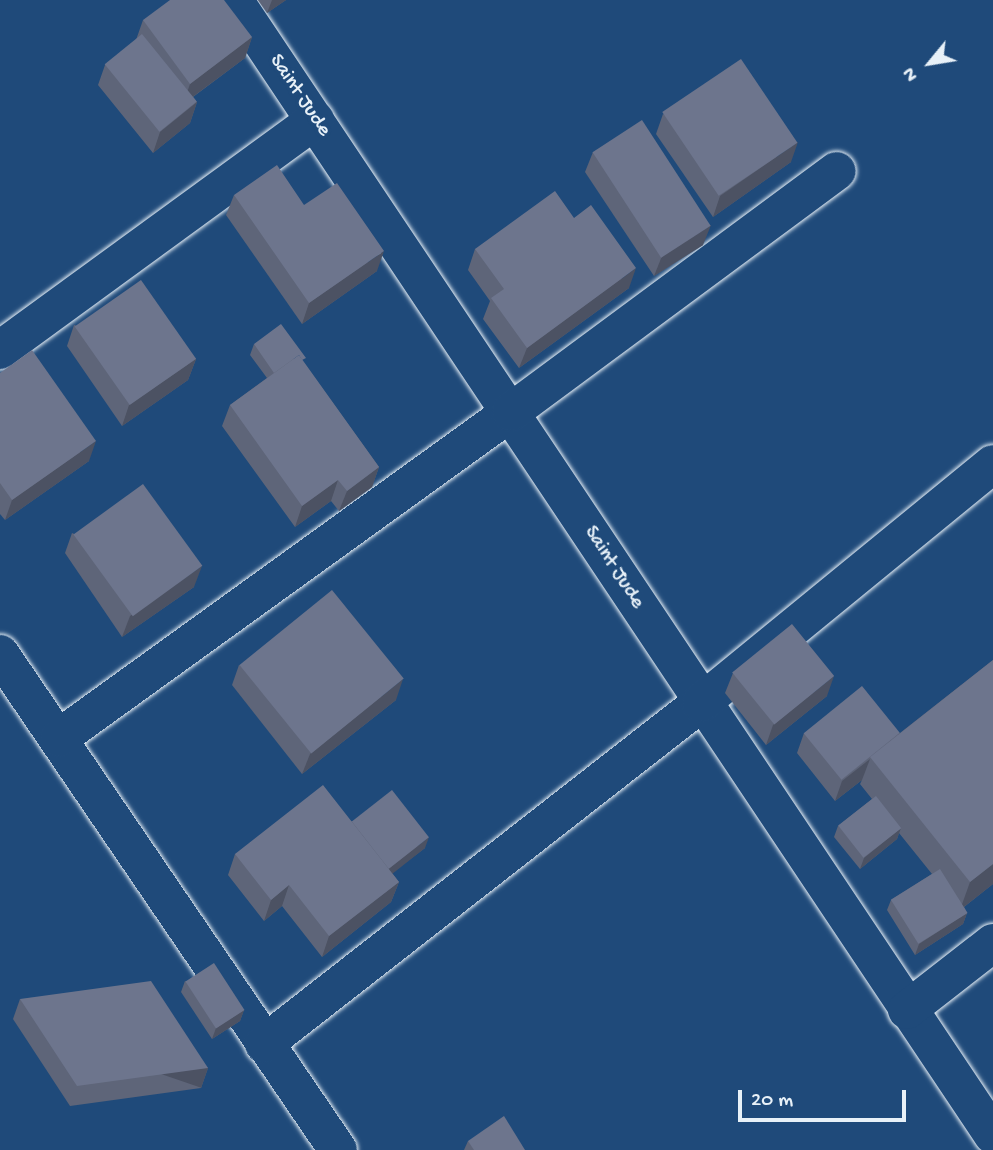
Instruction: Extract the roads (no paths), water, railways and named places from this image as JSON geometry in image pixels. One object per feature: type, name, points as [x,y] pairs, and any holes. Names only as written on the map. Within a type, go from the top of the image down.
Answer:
[{"type":"street","name":"Saint Jude","points":[[234,0],[511,412],[701,703],[993,1135]]},
{"type":"street","points":[[0,350],[315,120]]},
{"type":"street","points":[[59,738],[511,412],[838,171]]},
{"type":"street","points":[[264,1044],[701,703],[993,464]]},
{"type":"street","points":[[0,654],[338,1150]]},
{"type":"street","points":[[907,1010],[993,943]]}]
